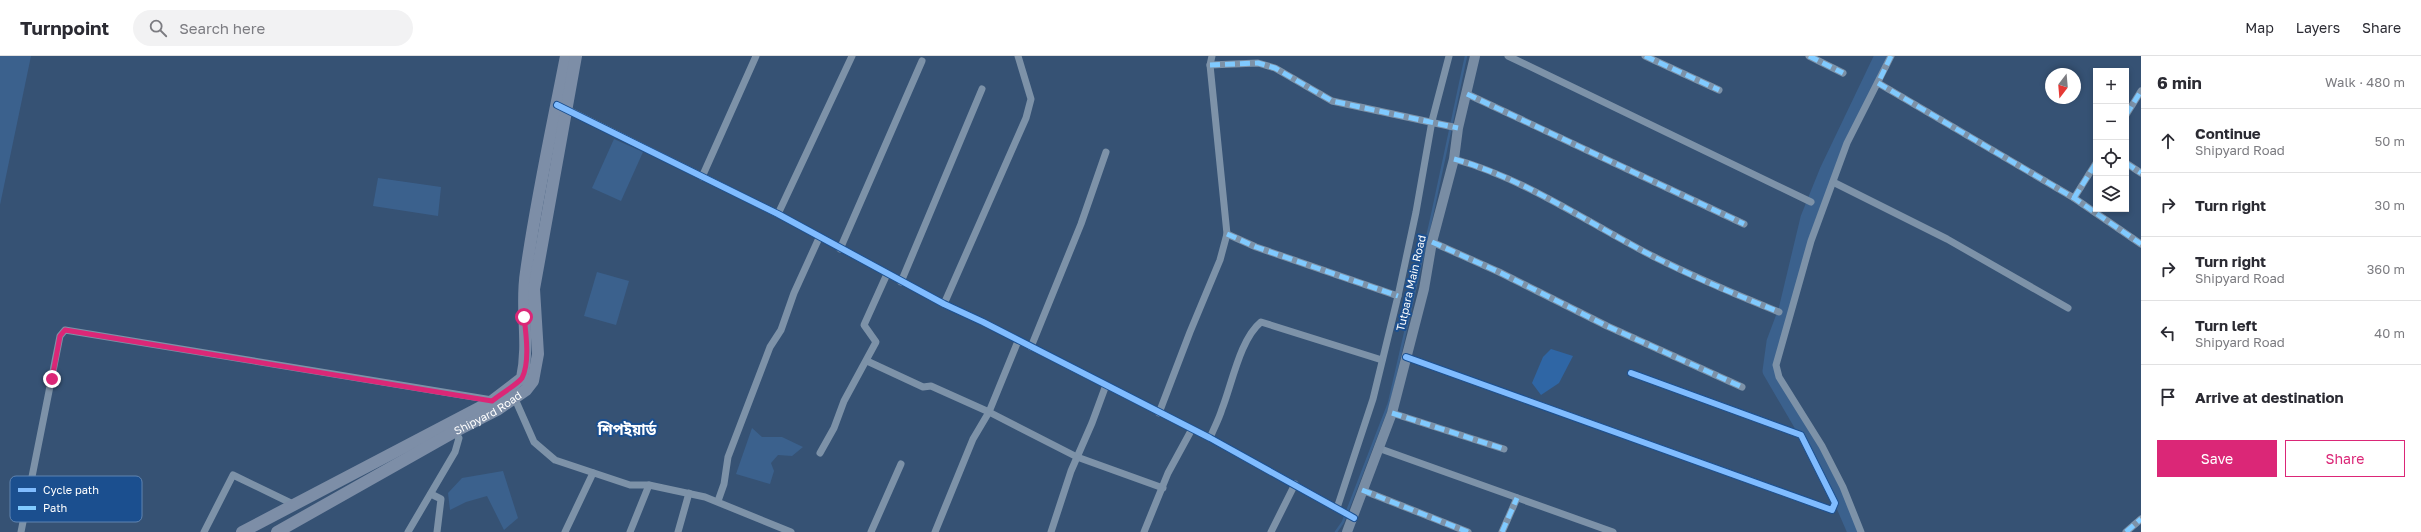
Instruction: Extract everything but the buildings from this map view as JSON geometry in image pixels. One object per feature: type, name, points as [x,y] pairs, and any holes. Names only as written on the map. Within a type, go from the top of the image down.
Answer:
[{"type":"main road","name":"Shipyard Road","points":[[277,532],[454,432],[497,410],[515,399],[526,390],[533,381],[537,367],[538,343],[534,289],[562,107],[566,56]]},
{"type":"main road","name":"Shipyard Road","points":[[492,401],[522,378],[526,358],[527,340],[524,317],[525,274],[562,107],[576,56]]},
{"type":"main road","points":[[242,532],[492,401]]},
{"type":"street","points":[[702,177],[756,56]]},
{"type":"street","points":[[778,214],[852,56]]},
{"type":"street","points":[[944,304],[987,209],[1030,105],[1031,99],[1018,56]]},
{"type":"street","points":[[1159,413],[1190,332],[1220,260],[1227,234],[1210,66],[1212,56]]},
{"type":"street","points":[[1337,508],[1373,399],[1398,296],[1416,212],[1432,121],[1449,56]]},
{"type":"street","name":"Tutpara Main Road","points":[[1347,532],[1354,518],[1362,490],[1392,413],[1424,289],[1432,242],[1454,159],[1458,128],[1475,56]]},
{"type":"street","points":[[1508,56],[1810,202]]},
{"type":"street","points":[[1645,56],[1719,90]]},
{"type":"street","points":[[1809,56],[1843,73]]},
{"type":"street","points":[[1861,532],[1843,487],[1822,446],[1779,377],[1776,365],[1811,241],[1847,143],[1891,56]]},
{"type":"street","points":[[840,249],[922,61]]},
{"type":"street","points":[[1210,66],[1258,63],[1275,68],[1332,101],[1432,121],[1458,128]]},
{"type":"street","points":[[1878,83],[2074,198],[2141,244]]},
{"type":"street","points":[[901,282],[982,89]]},
{"type":"street","points":[[2129,112],[2138,102],[2141,91]]},
{"type":"street","points":[[1467,94],[1744,224]]},
{"type":"street","points":[[562,107],[778,214],[901,282],[1210,438],[1354,518]]},
{"type":"street","points":[[1031,347],[1081,224],[1106,152]]},
{"type":"street","points":[[1454,159],[1486,168],[1525,185],[1676,268],[1779,312]]},
{"type":"street","points":[[2129,165],[2141,173]]},
{"type":"street","points":[[2074,198],[2093,168]]},
{"type":"street","points":[[1833,182],[1947,239],[2068,308]]},
{"type":"street","points":[[1227,234],[1256,247],[1398,296]]},
{"type":"street","points":[[718,501],[724,484],[728,457],[770,347],[781,330],[794,293],[819,238]]},
{"type":"street","points":[[1432,242],[1499,272],[1607,326],[1742,387]]},
{"type":"street","points":[[820,453],[834,428],[844,401],[876,342],[864,325],[887,274]]},
{"type":"street","points":[[1210,438],[1222,411],[1246,343],[1256,326],[1261,322],[1382,360]]},
{"type":"street","name":"Shipyard Road","points":[[32,476],[60,336],[65,330],[492,401]]},
{"type":"street","points":[[935,532],[973,439],[989,412],[1018,340]]},
{"type":"street","points":[[1406,358],[1832,510],[1835,503],[1801,435],[1631,373]]},
{"type":"street","points":[[867,361],[923,387],[931,386],[989,412],[1077,457],[1163,488]]},
{"type":"street","points":[[1051,532],[1077,457],[1092,424],[1106,385]]},
{"type":"street","points":[[515,399],[534,442],[540,449],[555,460],[593,474],[630,484],[649,485],[689,493],[718,501],[791,532]]},
{"type":"street","points":[[1392,413],[1504,449]]},
{"type":"street","points":[[1144,532],[1168,473],[1192,429]]},
{"type":"street","points":[[408,532],[457,447],[459,438],[454,432]]},
{"type":"street","points":[[1378,448],[1613,532]]},
{"type":"street","points":[[871,532],[901,464]]},
{"type":"street","points":[[565,532],[593,474]]},
{"type":"street","points":[[204,532],[233,475],[295,505]]},
{"type":"street","points":[[1271,532],[1295,484]]},
{"type":"street","points":[[630,532],[649,485]]},
{"type":"street","points":[[1362,490],[1468,532]]},
{"type":"street","points":[[678,532],[689,493]]},
{"type":"street","points":[[431,494],[441,499],[437,532]]},
{"type":"street","points":[[1502,532],[1517,498]]},
{"type":"street","points":[[2126,532],[2141,519]]},
{"type":"street","name":"Shipyard Road","points":[[21,532],[23,522]]},
{"type":"shaded area","points":[[0,56],[31,56],[0,205]]},
{"type":"shaded area","points":[[614,139],[643,152],[621,201],[592,188]]},
{"type":"shaded area","points":[[378,178],[441,187],[438,216],[373,206]]},
{"type":"shaded area","points":[[597,272],[629,281],[616,325],[584,316]]},
{"type":"shaded area","points":[[1551,349],[1573,356],[1559,383],[1541,395],[1532,383],[1543,357]]},
{"type":"shaded area","points":[[752,428],[762,437],[782,437],[803,447],[792,456],[778,455],[771,463],[774,471],[770,484],[736,474]]},
{"type":"shaded area","points":[[503,471],[518,518],[504,530],[487,496],[466,502],[450,510],[448,493],[462,478]]},
{"type":"waterway","points":[[1336,532],[1343,522],[1389,403],[1431,220],[1466,56]]},
{"type":"waterway","points":[[1855,532],[1815,448],[1770,371],[1774,342],[1786,310],[1808,218],[1827,171],[1882,56]]},
{"type":"marked path","points":[[1645,56],[1719,90]]},
{"type":"marked path","points":[[1809,56],[1843,73]]},
{"type":"marked path","points":[[1891,56],[1878,83],[2074,198],[2141,244]]},
{"type":"marked path","points":[[1210,65],[1258,63],[1275,68],[1332,101],[1458,128]]},
{"type":"marked path","points":[[2129,110],[2141,91]]},
{"type":"marked path","points":[[1467,94],[1744,224]]},
{"type":"marked path","points":[[1454,159],[1479,167],[1527,187],[1658,259],[1709,283],[1779,312]]},
{"type":"marked path","points":[[2129,165],[2141,173]]},
{"type":"marked path","points":[[2074,198],[2093,168]]},
{"type":"marked path","points":[[1227,234],[1256,247],[1398,296]]},
{"type":"marked path","points":[[1432,242],[1499,272],[1607,326],[1742,387]]},
{"type":"marked path","points":[[1392,413],[1504,449]]},
{"type":"marked path","points":[[1362,490],[1468,532]]},
{"type":"marked path","points":[[1502,532],[1517,498]]},
{"type":"marked path","points":[[2126,532],[2141,519]]},
{"type":"cycle path","points":[[557,105],[778,214],[944,304],[983,322],[1210,438],[1354,518]]},
{"type":"cycle path","points":[[1406,357],[1832,510],[1835,503],[1801,435],[1631,373]]},
{"type":"district","name":"শিপইয়ার্ড","points":[[627,430]]},
{"type":"route","points":[[52,379],[60,336],[65,330],[474,396],[492,401],[522,378],[526,358],[527,340],[524,317]]}]
